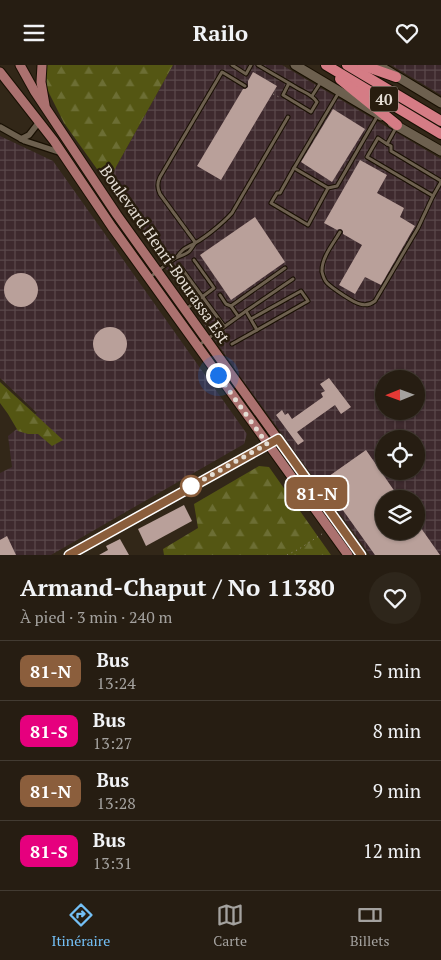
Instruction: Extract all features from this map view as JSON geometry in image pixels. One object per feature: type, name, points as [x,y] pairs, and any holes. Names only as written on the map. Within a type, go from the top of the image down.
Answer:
[{"type":"highway","points":[[322,65],[397,125]]},
{"type":"highway","name":"40","points":[[326,65],[441,134]]},
{"type":"highway","name":"40","points":[[347,65],[441,121]]},
{"type":"highway","points":[[362,65],[396,77]]},
{"type":"main road","name":"Boulevard Henri-Bourassa Est","points":[[20,65],[35,92],[110,205],[361,555]]},
{"type":"main road","points":[[42,65],[42,82],[46,108]]},
{"type":"main road","points":[[295,65],[441,151]]},
{"type":"main road","points":[[378,65],[441,103]]},
{"type":"main road","name":"Boulevard Henri-Bourassa Est","points":[[0,72],[62,153],[148,278],[348,555]]},
{"type":"main road","points":[[39,122],[56,124]]},
{"type":"street","points":[[21,139],[29,135],[39,122]]},
{"type":"street","points":[[0,127],[21,139],[62,153]]},
{"type":"street","points":[[69,555],[278,439]]},
{"type":"lane","points":[[232,65],[246,73],[251,65]]},
{"type":"lane","points":[[258,65],[290,83],[316,99],[317,102],[311,112],[283,95],[290,83]]},
{"type":"lane","points":[[195,243],[160,194],[158,182],[222,72],[245,86]]},
{"type":"lane","points":[[312,97],[322,81]]},
{"type":"lane","points":[[328,188],[308,225],[272,203],[277,193],[280,193],[340,92]]},
{"type":"lane","points":[[294,168],[328,188],[337,186],[378,115]]},
{"type":"lane","points":[[148,278],[177,257],[185,255],[195,243],[232,213],[288,117]]},
{"type":"lane","points":[[386,144],[397,125]]},
{"type":"lane","points":[[340,232],[324,261],[322,270],[325,280],[329,285],[355,303],[361,305],[371,304],[375,301],[418,228],[441,182],[391,151],[390,146],[378,139],[367,157],[433,196]]},
{"type":"lane","points":[[185,310],[214,288],[194,260]]},
{"type":"lane","points":[[231,306],[285,268]]},
{"type":"lane","points":[[182,269],[224,327]]},
{"type":"lane","points":[[197,346],[293,279]]},
{"type":"lane","points":[[232,344],[308,301],[301,291],[251,319]]},
{"type":"lane","points":[[220,295],[226,304],[231,306],[238,317]]},
{"type":"lane","points":[[246,311],[257,330]]},
{"type":"path","points":[[273,94],[278,97]]},
{"type":"path","points":[[287,555],[329,529]]},
{"type":"shaded area","points":[[173,65],[282,65],[441,159],[441,555],[370,555],[239,375],[107,183]]},
{"type":"shaded area","points":[[391,65],[441,65],[441,95]]},
{"type":"shaded area","points":[[0,136],[53,161],[247,434],[244,444],[51,555],[0,555],[0,473],[12,467],[8,436],[37,413],[0,378]]},
{"type":"green space","points":[[45,65],[173,65],[107,183],[64,123],[47,89]]},
{"type":"green space","points":[[0,382],[63,440],[52,446],[38,434],[18,431],[0,403]]},
{"type":"green space","points":[[259,466],[269,467],[331,555],[164,555],[163,549],[198,528],[194,504]]},
{"type":"building","points":[[253,72],[277,86],[221,180],[197,166],[243,89],[248,87],[248,81]]},
{"type":"building","points":[[333,109],[365,129],[332,182],[301,162]]},
{"type":"building","points":[[360,160],[387,175],[377,193],[404,208],[400,217],[415,226],[381,285],[365,277],[355,294],[339,285],[362,245],[343,234],[341,229],[337,230],[324,223]]},
{"type":"building","points":[[255,217],[285,262],[231,300],[200,255]]},
{"type":"building","points":[[21,273],[33,278],[38,290],[33,302],[21,307],[9,302],[4,290],[9,278]]},
{"type":"building","points":[[110,327],[122,332],[127,344],[122,356],[110,361],[98,356],[93,344],[98,332]]},
{"type":"building","points":[[329,378],[351,407],[341,414],[335,405],[297,432],[304,441],[298,445],[276,415],[282,410],[285,415],[288,413],[292,419],[323,397],[321,393],[325,391],[320,384]]},
{"type":"building","points":[[366,450],[375,463],[375,480],[387,480],[394,490],[375,490],[375,540],[425,540],[425,534],[440,555],[375,555],[322,481]]},
{"type":"building","points":[[184,505],[192,521],[146,546],[138,529]]},
{"type":"building","points":[[7,536],[16,555],[0,555],[0,540]]},
{"type":"building","points":[[120,539],[129,555],[99,555],[108,550],[106,546]]},
{"type":"bus line","name":"81-N","points":[[69,555],[278,439],[361,555]]},
{"type":"route","points":[[191,486],[267,444],[218,375]]}]
